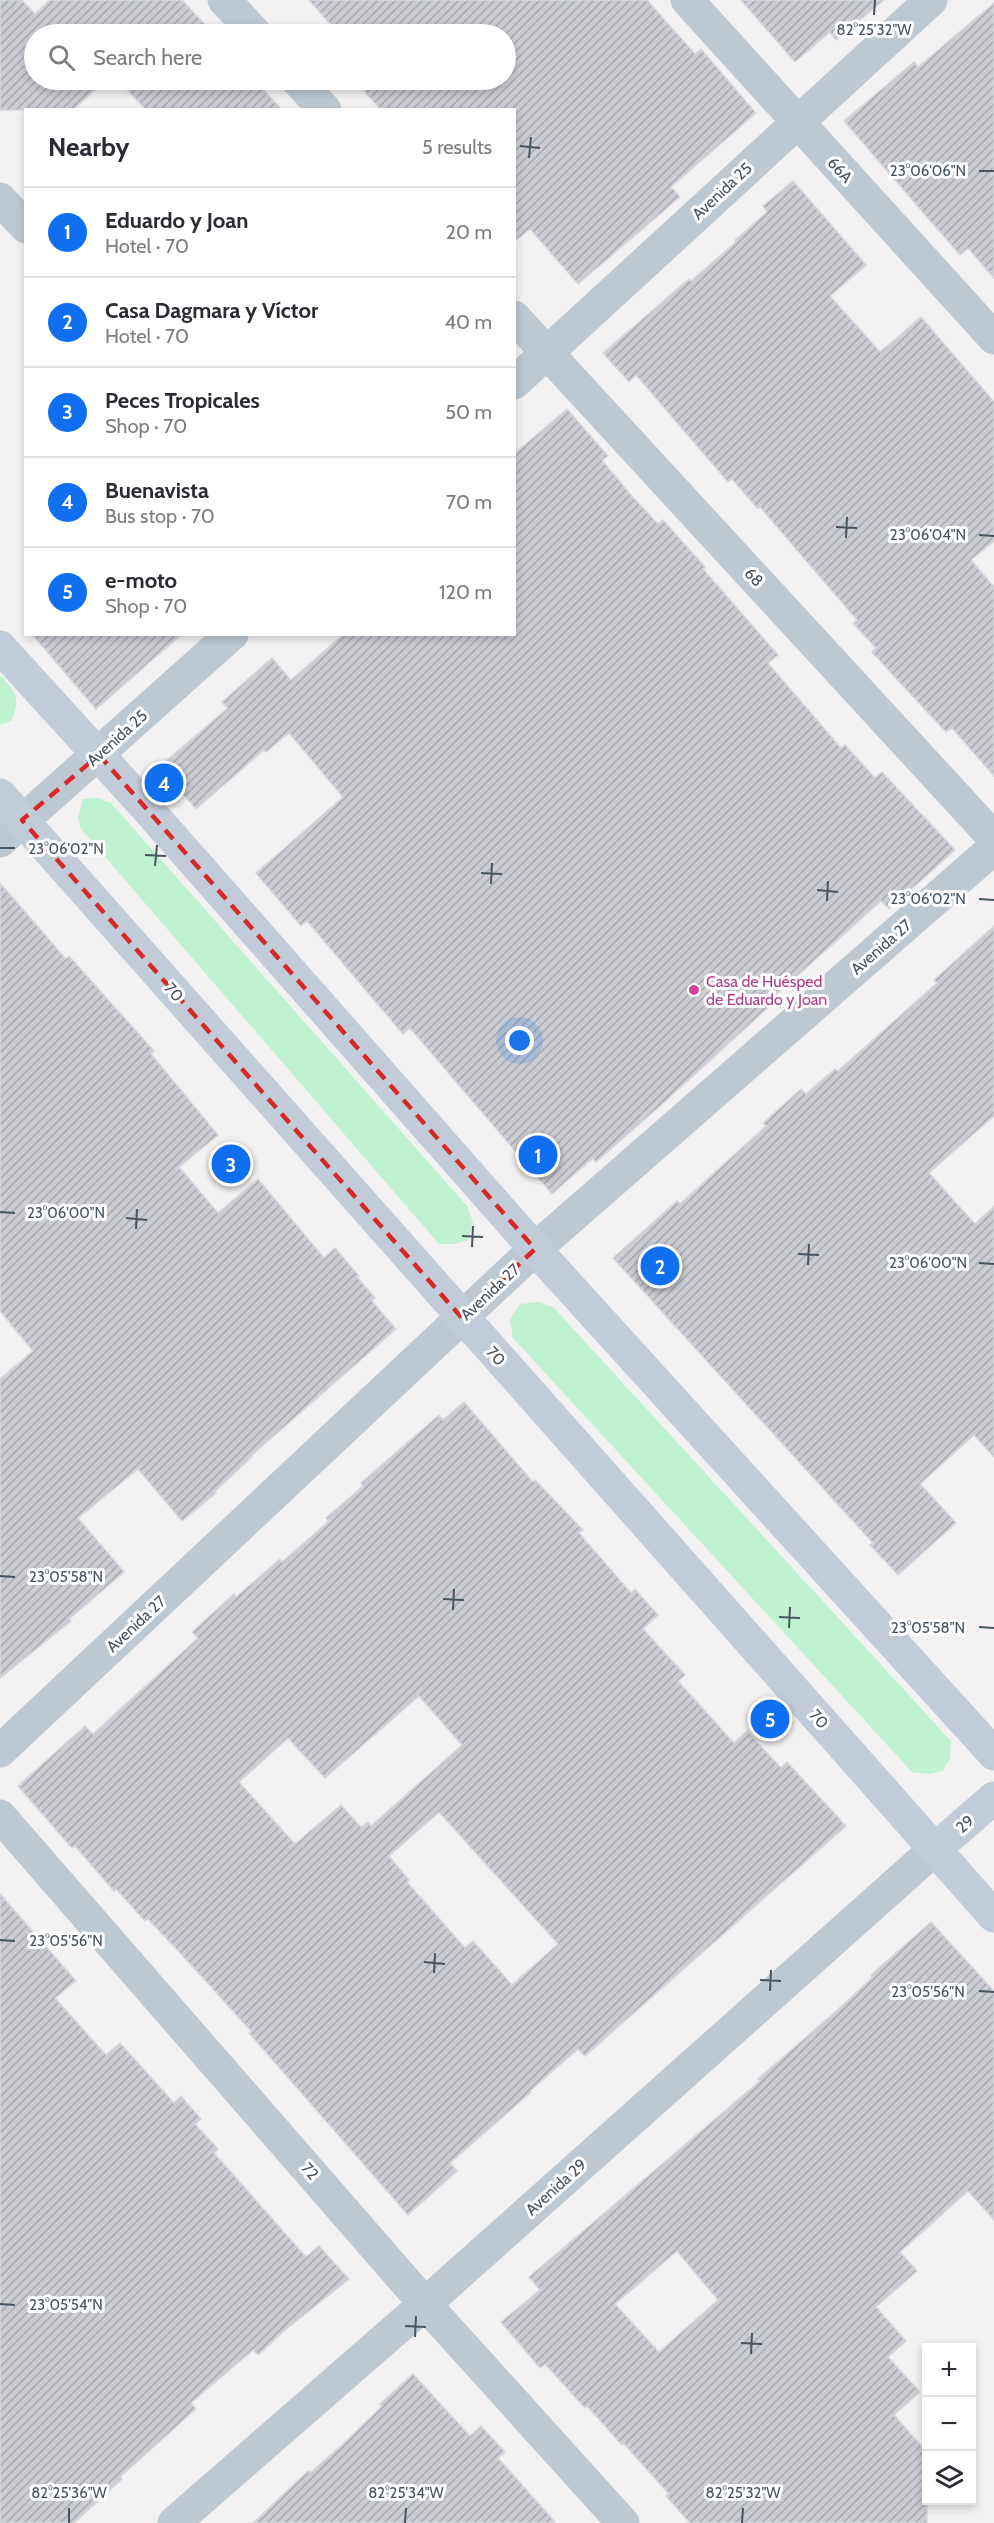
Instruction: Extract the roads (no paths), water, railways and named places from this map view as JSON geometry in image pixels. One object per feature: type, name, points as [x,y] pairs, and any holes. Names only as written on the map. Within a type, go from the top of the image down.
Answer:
[{"type":"main road","points":[[0,646],[535,1249],[994,1754]]},
{"type":"main road","name":"70","points":[[0,795],[11,830],[462,1318],[994,1916]]},
{"type":"main road","name":"29","points":[[935,1849],[994,1798]]},
{"type":"street","points":[[224,0],[247,24]]},
{"type":"street","name":"66A","points":[[687,0],[994,338]]},
{"type":"street","name":"Avenida 25","points":[[516,381],[931,0]]},
{"type":"street","points":[[306,90],[323,108]]},
{"type":"street","points":[[0,199],[24,225]]},
{"type":"street","name":"68","points":[[516,319],[994,838]]},
{"type":"street","name":"Avenida 25","points":[[11,830],[99,756],[230,636]]},
{"type":"street","name":"Avenida 27","points":[[0,1751],[535,1249],[994,848]]},
{"type":"street","name":"72","points":[[0,1816],[425,2304],[623,2523]]},
{"type":"street","name":"Avenida 29","points":[[174,2523],[425,2304],[935,1849]]},
{"type":"place","name":"Buenavista","points":[[164,783]]},
{"type":"place","name":"Casa de Huésped de Eduardo y Joan","points":[[694,990]]},
{"type":"place","name":"Eduardo y Joan","points":[[538,1155]]},
{"type":"place","name":"Peces Tropicales","points":[[231,1164]]},
{"type":"place","name":"Casa Dagmara y Víctor","points":[[660,1266]]},
{"type":"place","name":"e-moto","points":[[770,1719]]}]
